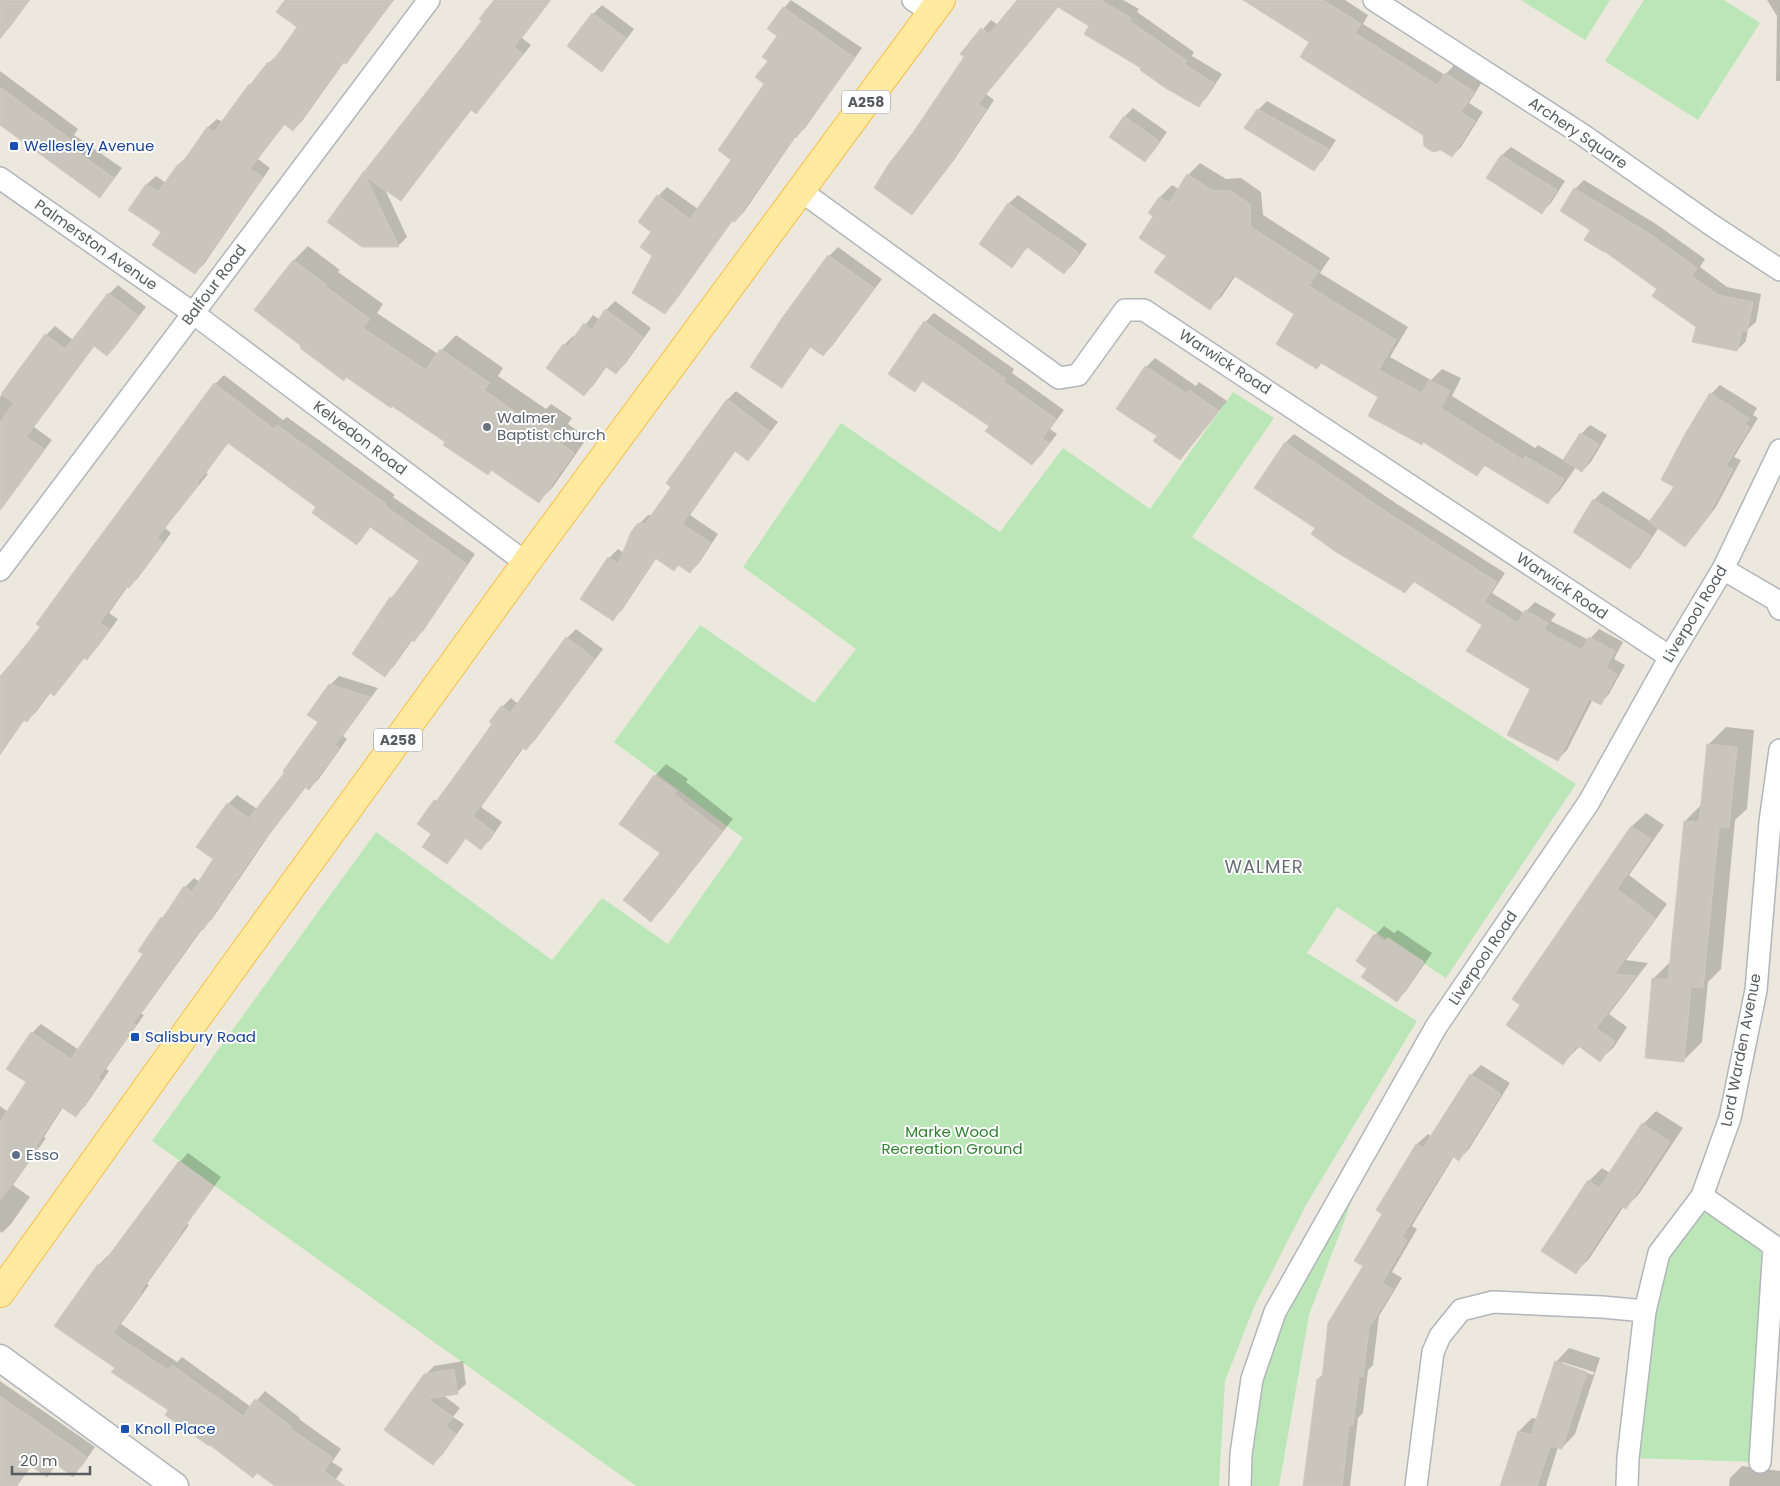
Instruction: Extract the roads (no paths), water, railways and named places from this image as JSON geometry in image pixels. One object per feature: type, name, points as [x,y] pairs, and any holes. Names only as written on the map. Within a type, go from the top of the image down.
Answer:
[{"type":"main road","name":"A258","points":[[0,1293],[526,563],[801,191],[928,4]]},
{"type":"street","name":"Balfour Road","points":[[0,570],[429,0]]},
{"type":"street","name":"Archery Square","points":[[1374,0],[1583,135],[1713,226],[1780,270]]},
{"type":"street","name":"Palmerston Avenue","points":[[0,178],[193,313]]},
{"type":"street","name":"Warwick Road","points":[[801,191],[1059,378],[1078,375],[1125,310],[1144,310],[1670,657]]},
{"type":"street","name":"Kelvedon Road","points":[[193,313],[526,563]]},
{"type":"street","name":"Liverpool Road","points":[[1240,1486],[1241,1454],[1252,1379],[1275,1312],[1436,1027],[1589,802],[1670,657],[1723,569],[1780,450]]},
{"type":"street","points":[[1723,569],[1776,600],[1780,610]]},
{"type":"street","name":"Lord Warden Avenue","points":[[1627,1486],[1628,1458],[1645,1311],[1659,1253],[1702,1196],[1730,1118],[1756,990],[1770,822],[1780,750]]},
{"type":"street","points":[[1702,1196],[1777,1242],[1760,1462]]},
{"type":"street","points":[[1416,1486],[1434,1352],[1440,1336],[1461,1310],[1493,1302],[1645,1311]]},
{"type":"street","points":[[0,1358],[176,1486]]},
{"type":"place","name":"Wellesley Avenue","points":[[14,146]]},
{"type":"place","name":"Walmer Baptist church","points":[[487,427]]},
{"type":"place","name":"Salisbury Road","points":[[135,1037]]},
{"type":"place","name":"Esso","points":[[16,1155]]},
{"type":"place","name":"Knoll Place","points":[[125,1429]]},
{"type":"district","name":"WALMER","points":[[1264,867]]},
{"type":"park label","name":"Marke Wood Recreation Ground","points":[[952,1140]]}]
